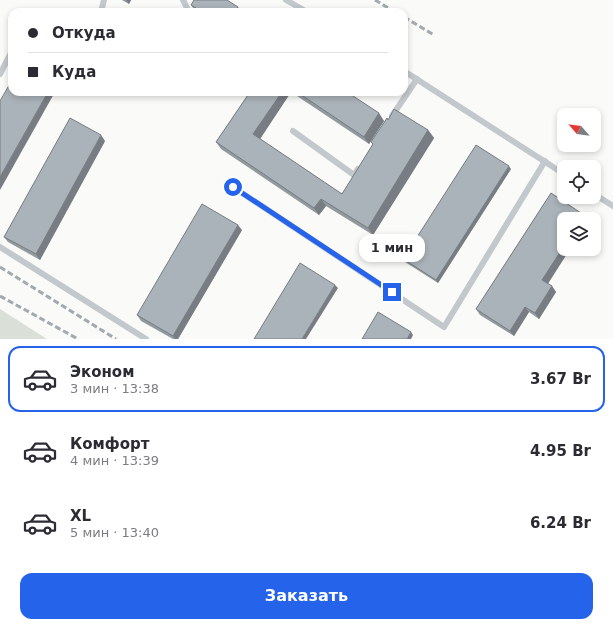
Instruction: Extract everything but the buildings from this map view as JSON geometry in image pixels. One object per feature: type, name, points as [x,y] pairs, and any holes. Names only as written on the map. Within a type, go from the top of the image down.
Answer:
[{"type":"lane","points":[[286,0],[300,8]]},
{"type":"lane","points":[[0,74],[8,59]]},
{"type":"lane","points":[[408,73],[557,169]]},
{"type":"lane","points":[[408,92],[417,79]]},
{"type":"lane","points":[[387,124],[406,96]]},
{"type":"lane","points":[[293,131],[354,175],[362,162]]},
{"type":"lane","points":[[233,187],[444,327],[545,161]]},
{"type":"lane","points":[[601,198],[613,206]]},
{"type":"lane","points":[[0,247],[146,339]]},
{"type":"shaded area","points":[[0,309],[47,339],[0,339]]},
{"type":"railway","points":[[375,0],[388,8]]},
{"type":"railway","points":[[408,19],[434,35]]},
{"type":"railway","points":[[0,267],[116,339]]},
{"type":"railway","points":[[0,296],[78,339]]},
{"type":"route","points":[[233,187],[392,292]]}]
